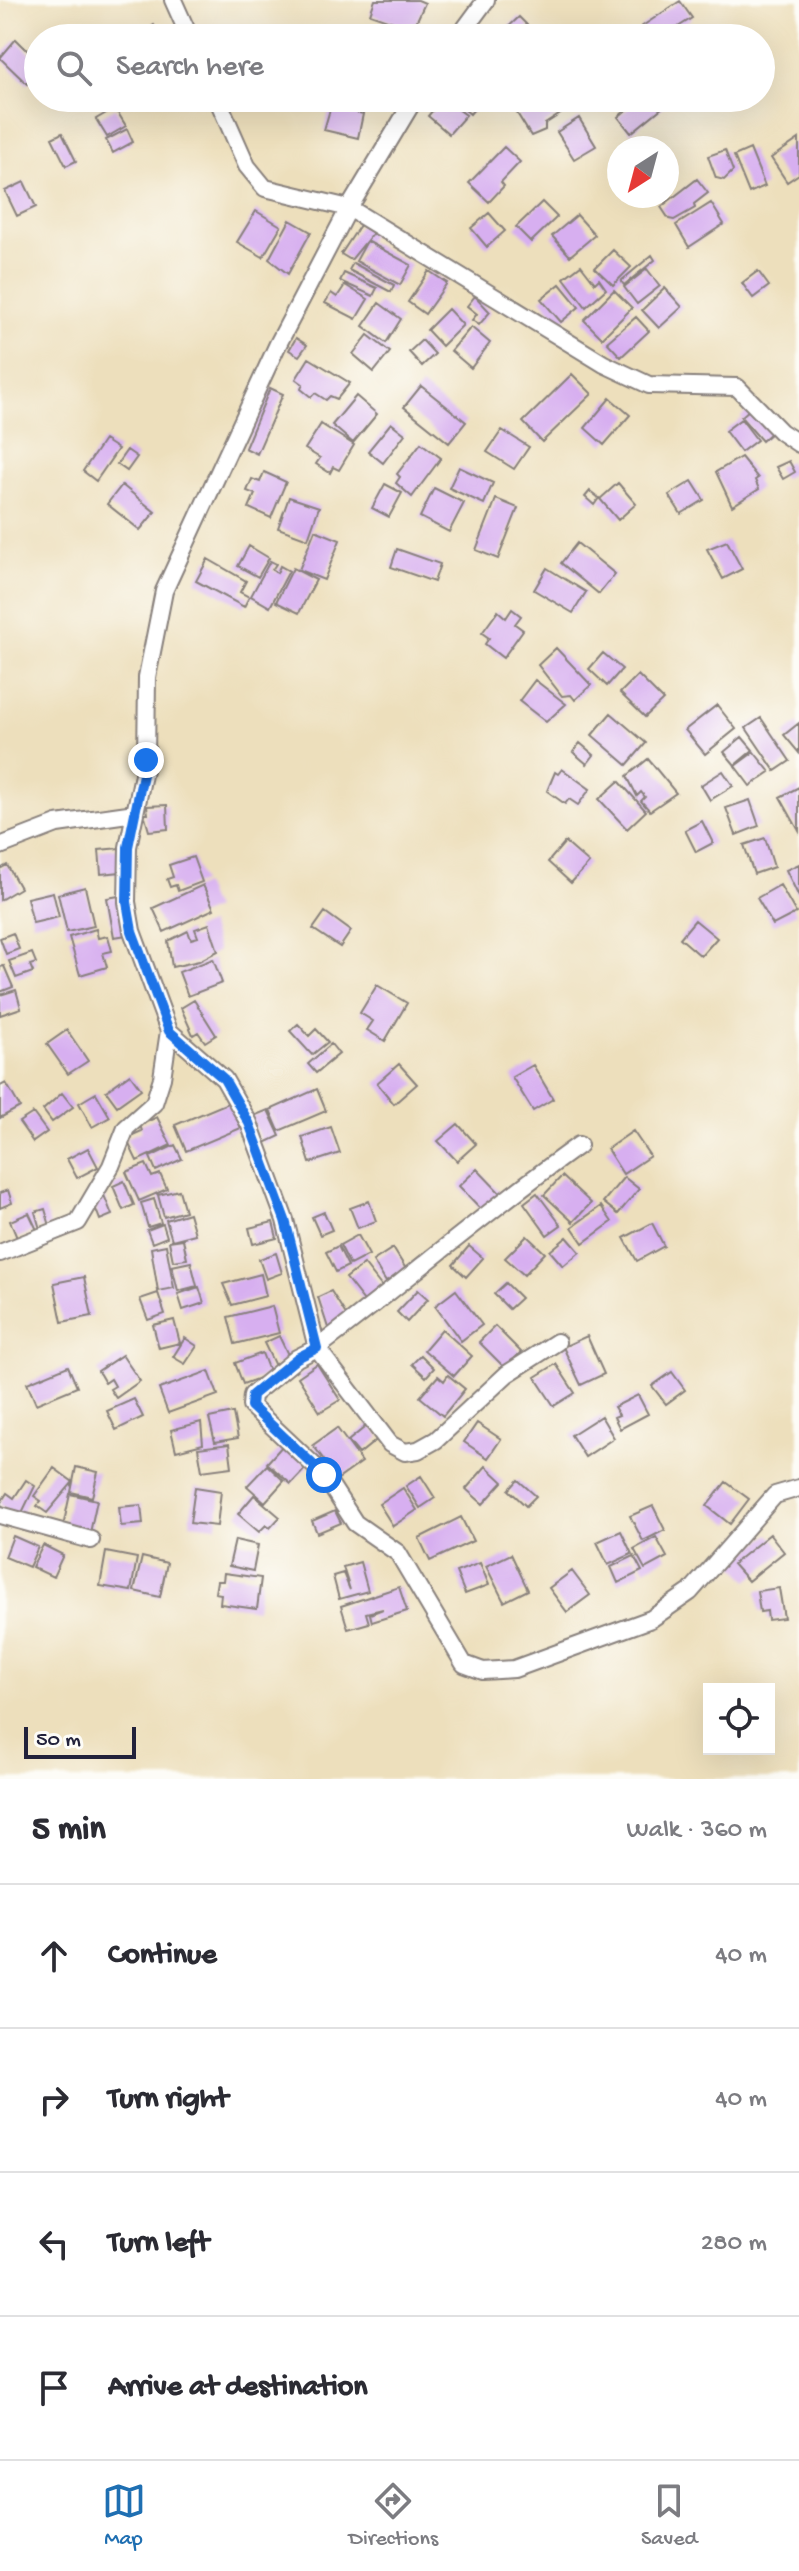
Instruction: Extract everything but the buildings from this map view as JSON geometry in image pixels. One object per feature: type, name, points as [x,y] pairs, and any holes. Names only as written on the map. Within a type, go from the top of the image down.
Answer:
[{"type":"street","points":[[173,0],[184,24]]},
{"type":"street","points":[[468,24],[486,0]]},
{"type":"street","points":[[223,112],[247,166],[265,188],[349,208],[604,364],[649,385],[737,387],[781,432],[799,444]]},
{"type":"street","points":[[407,112],[349,208],[277,346],[164,591],[147,677],[146,760],[128,847],[127,902],[132,931],[169,1031],[224,1079],[249,1123],[285,1220],[317,1348],[390,1444],[405,1452],[418,1450],[436,1440],[507,1374],[557,1342]]},
{"type":"street","points":[[0,846],[57,824],[135,813]]},
{"type":"street","points":[[2,1248],[78,1222],[111,1166],[126,1128],[154,1103],[162,1078],[169,1031]]},
{"type":"street","points":[[579,1145],[490,1209],[427,1265],[317,1348],[297,1358],[252,1395],[251,1406],[324,1475],[355,1523],[398,1553],[464,1664],[483,1671],[514,1669],[651,1619],[690,1592],[775,1495],[799,1488]]},
{"type":"street","points":[[0,1515],[91,1540]]},
{"type":"route","points":[[146,760],[128,847],[127,902],[132,931],[169,1031],[224,1079],[249,1123],[285,1220],[317,1348],[297,1358],[252,1395],[251,1406],[258,1409],[324,1475]]}]
